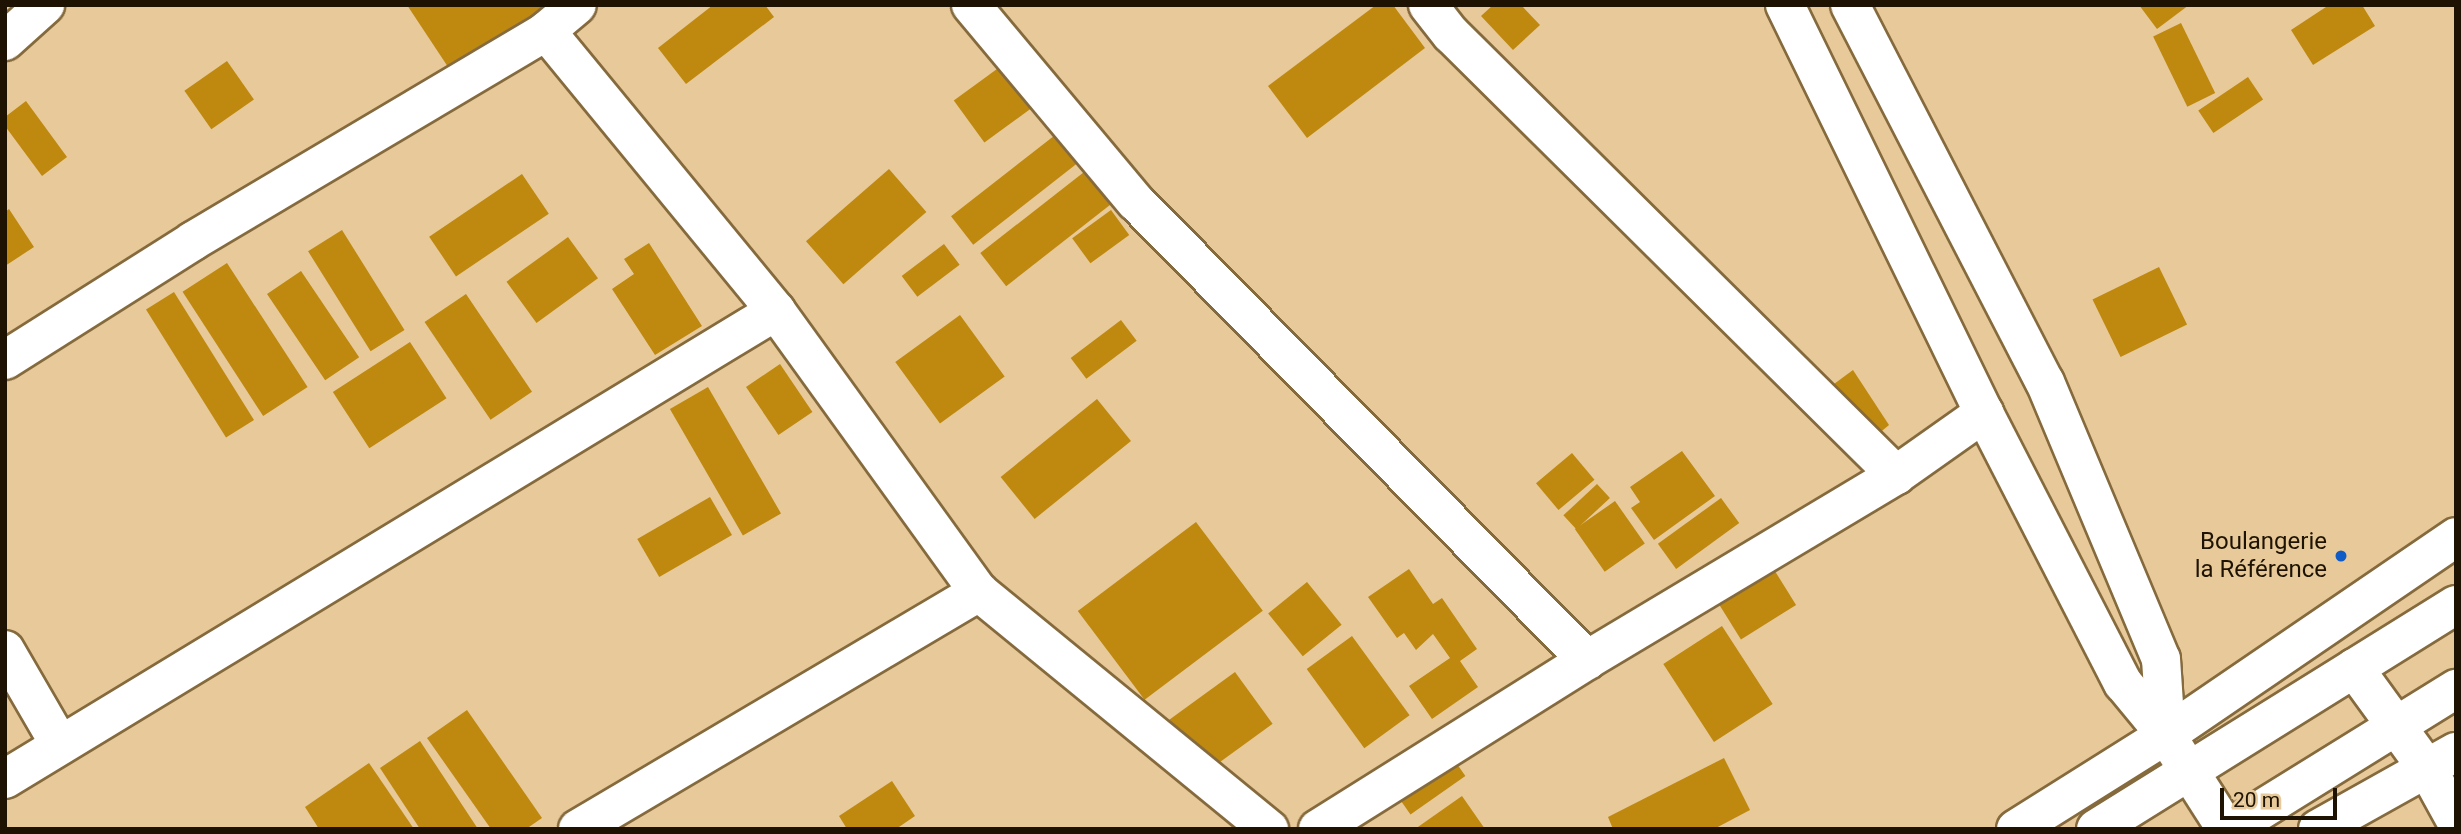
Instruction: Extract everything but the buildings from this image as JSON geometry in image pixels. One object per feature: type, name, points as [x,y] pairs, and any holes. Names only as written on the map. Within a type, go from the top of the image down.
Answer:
[{"type":"main road","points":[[5,41],[45,5]]},
{"type":"main road","points":[[5,360],[193,241],[546,31],[577,5]]},
{"type":"main road","points":[[971,5],[1136,202],[1587,660]]},
{"type":"main road","points":[[1429,5],[1451,34],[1896,475]]},
{"type":"main road","points":[[1785,5],[1984,413],[2123,684],[2166,735],[2187,772],[2228,829],[2456,689]]},
{"type":"main road","points":[[1850,5],[2045,382],[2161,659],[2166,735]]},
{"type":"main road","points":[[546,31],[776,312],[979,592],[1269,829]]},
{"type":"main road","points":[[5,779],[776,312]]},
{"type":"main road","points":[[1318,829],[1587,660],[1896,475],[1984,413]]},
{"type":"main road","points":[[2016,829],[2166,735],[2456,537]]},
{"type":"main road","points":[[578,829],[979,592]]},
{"type":"main road","points":[[2096,829],[2456,605]]},
{"type":"main road","points":[[5,650],[60,745]]},
{"type":"main road","points":[[2354,668],[2396,727],[2442,761],[2456,821]]},
{"type":"main road","points":[[2318,829],[2442,761]]},
{"type":"place","name":"Boulangerie la Référence","points":[[2341,556]]}]
